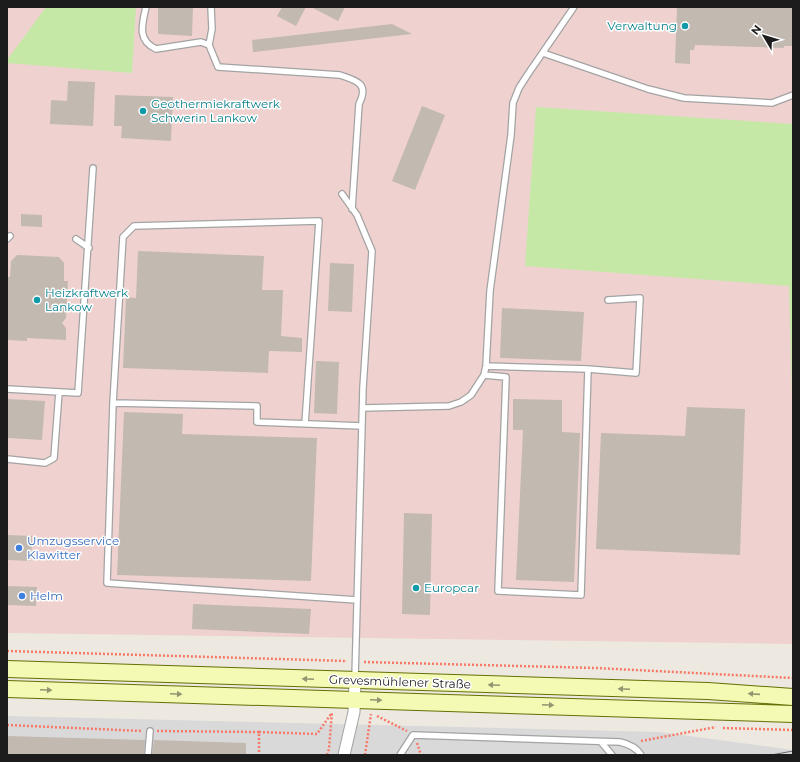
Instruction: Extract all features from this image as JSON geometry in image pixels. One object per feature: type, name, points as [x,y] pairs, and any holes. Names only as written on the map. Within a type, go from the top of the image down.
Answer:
[{"type":"street","name":"Grevesmühlener Straße","points":[[7,669],[708,691],[793,697]]},
{"type":"street","points":[[344,755],[354,712],[355,681]]},
{"type":"street","name":"Grevesmühlener Straße","points":[[7,689],[793,714]]},
{"type":"lane","points":[[146,7],[141,31],[144,40],[151,46],[156,49],[202,42],[209,45]]},
{"type":"lane","points":[[212,7],[212,29],[209,45],[218,67],[340,75],[356,80],[363,88],[364,94],[359,104],[352,209]]},
{"type":"lane","points":[[363,408],[449,406],[460,402],[471,395],[484,375],[486,366],[490,291],[511,135],[513,103],[519,88],[558,28],[574,7]]},
{"type":"lane","points":[[543,53],[648,89],[684,98],[772,103],[793,95]]},
{"type":"lane","points":[[7,389],[78,393],[89,248],[93,168]]},
{"type":"lane","points":[[342,194],[357,215],[372,251],[362,426],[355,681]]},
{"type":"lane","points":[[305,424],[319,221],[134,226],[123,237],[113,403],[107,583],[357,600]]},
{"type":"lane","points":[[76,239],[89,248]]},
{"type":"lane","points":[[486,366],[588,369],[636,373],[640,298],[608,300]]},
{"type":"lane","points":[[484,375],[506,377],[498,591],[581,596],[588,369]]},
{"type":"lane","points":[[7,459],[46,463],[54,458],[59,392]]},
{"type":"lane","points":[[113,403],[258,406],[258,422],[362,426]]},
{"type":"lane","points":[[148,755],[150,731]]},
{"type":"lane","points":[[400,755],[413,735],[628,744],[636,748],[640,755]]},
{"type":"lane","points":[[601,742],[612,755]]},
{"type":"path","points":[[7,651],[336,661]]},
{"type":"path","points":[[377,662],[596,668],[793,678]]},
{"type":"path","points":[[259,732],[317,734],[332,712],[329,749],[327,755]]},
{"type":"path","points":[[365,755],[371,712],[413,735]]},
{"type":"path","points":[[628,744],[714,727],[793,730]]},
{"type":"shaded area","points":[[7,7],[793,7],[793,644],[7,633]]},
{"type":"shaded area","points":[[7,716],[659,732],[793,750],[793,755],[7,755]]},
{"type":"green space","points":[[46,7],[136,7],[132,73],[7,63],[7,60]]},
{"type":"green space","points":[[536,107],[793,124],[793,435],[789,286],[525,266]]},
{"type":"building","points":[[158,7],[193,7],[192,36],[158,34]]},
{"type":"building","points":[[282,7],[306,7],[296,26],[277,16]]},
{"type":"building","points":[[311,7],[345,7],[338,21]]},
{"type":"building","points":[[677,7],[793,7],[793,46],[784,46],[784,48],[695,45],[694,50],[690,50],[690,64],[675,63]]},
{"type":"building","points":[[392,24],[412,34],[253,52],[252,40]]},
{"type":"building","points":[[68,81],[95,82],[93,126],[50,124],[51,100],[67,101]]},
{"type":"building","name":"Geothermiekraftwerk Schwerin Lankow","points":[[115,95],[173,97],[171,141],[121,138],[122,126],[114,126]]},
{"type":"building","points":[[422,106],[445,115],[415,190],[392,181]]},
{"type":"building","points":[[21,214],[42,215],[42,227],[21,226]]},
{"type":"building","points":[[138,251],[264,256],[262,290],[283,290],[281,336],[302,338],[302,352],[269,351],[268,373],[123,368],[126,297],[136,298]]},
{"type":"building","name":"Heizkraftwerk Lankow","points":[[17,255],[59,257],[64,263],[64,281],[68,281],[66,318],[62,323],[66,328],[66,340],[27,338],[27,341],[7,340],[7,277],[10,277],[11,261]]},
{"type":"building","points":[[330,263],[354,264],[352,312],[328,311]]},
{"type":"building","points":[[502,308],[584,312],[581,361],[500,358]]},
{"type":"building","points":[[316,361],[339,362],[337,414],[314,413]]},
{"type":"building","points":[[7,399],[45,401],[42,440],[7,438]]},
{"type":"building","points":[[513,399],[562,400],[562,432],[580,433],[574,582],[516,580],[523,430],[513,430]]},
{"type":"building","points":[[687,407],[745,409],[740,555],[596,549],[601,433],[685,436]]},
{"type":"building","points":[[124,412],[183,414],[182,434],[317,438],[311,581],[117,575]]},
{"type":"building","name":"Europcar","points":[[404,513],[432,514],[430,615],[402,614]]},
{"type":"building","name":"Umzugsservice Klawitter","points":[[7,535],[32,536],[31,561],[7,560]]},
{"type":"building","name":"Helm","points":[[7,586],[37,587],[36,606],[7,605]]},
{"type":"building","points":[[193,604],[311,609],[309,634],[192,629]]},
{"type":"building","points":[[7,736],[145,740],[144,755],[7,755]]},
{"type":"building","points":[[154,740],[246,743],[246,755],[152,755]]},
{"type":"tram line","points":[[771,755],[793,751]]},
{"type":"place","name":"Verwaltung","points":[[685,26]]},
{"type":"place","name":"Geothermiekraftwerk Schwerin Lankow","points":[[143,111]]},
{"type":"place","name":"Heizkraftwerk Lankow","points":[[37,300]]},
{"type":"place","name":"Umzugsservice Klawitter","points":[[19,548]]},
{"type":"place","name":"Europcar","points":[[416,588]]},
{"type":"place","name":"Helm","points":[[22,596]]}]
